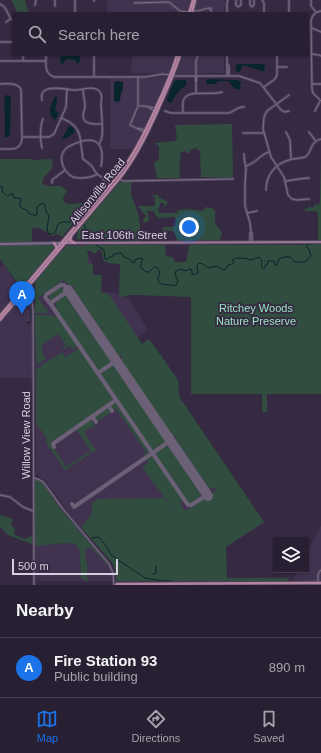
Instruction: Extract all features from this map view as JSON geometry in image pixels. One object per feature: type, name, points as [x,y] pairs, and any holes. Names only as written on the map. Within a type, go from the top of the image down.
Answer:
[{"type":"main road","points":[[191,12],[194,0]]},
{"type":"main road","name":"Allisonville Road","points":[[0,316],[118,179],[146,132],[172,76],[179,56]]},
{"type":"main road","name":"Allisonville Road","points":[[146,132],[172,76]]},
{"type":"main road","name":"Allisonville Road","points":[[0,320],[56,249],[71,236],[79,224]]},
{"type":"main road","points":[[71,236],[70,241],[75,243]]},
{"type":"main road","name":"East 106th Street","points":[[63,243],[321,242]]},
{"type":"main road","points":[[54,243],[56,249]]},
{"type":"main road","points":[[296,585],[304,584]]},
{"type":"main road","points":[[115,585],[319,584]]},
{"type":"street","points":[[35,5],[36,0]]},
{"type":"street","points":[[55,0],[55,6]]},
{"type":"street","points":[[74,0],[75,12]]},
{"type":"street","points":[[227,12],[228,0]]},
{"type":"street","points":[[236,0],[236,5],[238,7],[240,6],[241,0]]},
{"type":"street","points":[[250,0],[251,6],[254,5],[254,0]]},
{"type":"street","points":[[262,0],[264,3],[264,12]]},
{"type":"street","points":[[289,0],[289,12]]},
{"type":"street","points":[[310,0],[311,6],[316,12]]},
{"type":"street","points":[[134,2],[169,2],[180,11],[191,12],[211,8],[211,12]]},
{"type":"street","points":[[0,4],[5,7],[10,19],[6,22]]},
{"type":"street","points":[[315,111],[317,105],[321,101],[312,92],[312,19],[316,12],[321,11]]},
{"type":"street","points":[[312,28],[321,32]]},
{"type":"street","points":[[0,42],[12,42]]},
{"type":"street","points":[[312,54],[319,54],[321,56]]},
{"type":"street","points":[[23,56],[23,61]]},
{"type":"street","points":[[46,56],[46,69],[49,75],[56,77],[138,77],[163,74],[172,76],[244,76],[258,82],[264,87],[283,112],[289,111]]},
{"type":"street","points":[[94,56],[94,77]]},
{"type":"street","points":[[196,93],[196,61],[198,56]]},
{"type":"street","points":[[227,56],[227,63],[229,66],[228,76]]},
{"type":"street","points":[[264,87],[276,77],[277,56]]},
{"type":"street","points":[[0,61],[46,61]]},
{"type":"street","points":[[277,67],[287,67]]},
{"type":"street","points":[[138,77],[138,106],[130,124],[146,132]]},
{"type":"street","points":[[0,84],[17,85],[22,92],[21,144],[13,149],[0,149]]},
{"type":"street","points":[[312,84],[321,84]]},
{"type":"street","points":[[42,100],[42,92],[49,88],[76,90],[94,88],[99,91],[101,94],[102,124],[102,138],[99,144]]},
{"type":"street","points":[[22,137],[49,137],[53,135],[66,106],[67,89]]},
{"type":"street","points":[[82,89],[85,105],[83,115],[85,120],[90,124],[102,124]]},
{"type":"street","points":[[183,113],[184,99],[186,96],[196,93],[222,92]]},
{"type":"street","points":[[289,95],[268,110],[265,114],[263,126],[264,133],[272,160],[284,176],[287,192],[291,198],[297,200],[309,199]]},
{"type":"street","points":[[138,106],[156,108]]},
{"type":"street","points":[[148,107],[154,112]]},
{"type":"street","points":[[165,111],[171,113],[229,113],[239,107],[244,107]]},
{"type":"street","points":[[61,118],[75,126],[79,133],[83,158],[92,166],[97,174],[106,179],[111,187]]},
{"type":"street","points":[[42,148],[41,122],[43,119]]},
{"type":"street","points":[[286,132],[290,140],[291,159]]},
{"type":"street","points":[[309,132],[315,141]]},
{"type":"street","points":[[243,133],[264,133]]},
{"type":"street","points":[[266,190],[268,177],[277,166],[291,159],[302,158],[307,154],[315,141],[321,139]]},
{"type":"street","points":[[97,174],[91,177],[75,177],[70,175],[61,160],[64,151],[68,146],[81,141],[91,140],[99,144],[102,152],[101,166]]},
{"type":"street","points":[[246,166],[255,162],[269,152]]},
{"type":"street","points":[[244,154],[246,166],[245,206],[252,233],[251,242]]},
{"type":"street","points":[[52,183],[54,179],[66,169]]},
{"type":"street","points":[[103,178],[105,184],[111,187]]},
{"type":"street","points":[[286,182],[308,178]]},
{"type":"street","points":[[118,179],[121,181],[233,179]]},
{"type":"street","points":[[247,213],[257,211]]},
{"type":"street","name":"East 106th Street","points":[[0,244],[63,243]]},
{"type":"street","name":"Willow View Road","points":[[22,292],[33,303],[34,585]]},
{"type":"street","points":[[34,478],[44,483],[63,509],[108,562],[112,570],[115,585]]},
{"type":"street","points":[[0,495],[10,497],[23,507],[34,511]]},
{"type":"street","points":[[319,584],[318,574],[321,570]]},
{"type":"shaded area","points":[[107,0],[191,0],[187,12],[107,12]]},
{"type":"shaded area","points":[[197,0],[225,0],[224,12],[193,12]]},
{"type":"shaded area","points":[[60,56],[80,56],[80,61],[78,64],[75,60],[67,59],[61,64]]},
{"type":"shaded area","points":[[132,56],[175,56],[169,73],[131,73]]},
{"type":"shaded area","points":[[181,56],[224,56],[224,73],[176,73]]},
{"type":"shaded area","points":[[237,64],[264,64],[265,67],[264,71],[262,71],[243,65],[238,72],[236,71]]},
{"type":"shaded area","points":[[164,76],[168,77],[135,149],[110,149],[110,78],[140,79]]},
{"type":"shaded area","points":[[176,80],[186,80],[186,86],[179,91],[171,103],[168,102],[167,99]]},
{"type":"shaded area","points":[[206,80],[238,80],[241,82],[241,88],[240,90],[235,89],[228,81],[218,81],[215,84],[206,84]]},
{"type":"shaded area","points":[[114,82],[123,82],[123,85],[120,101],[117,102],[114,101]]},
{"type":"shaded area","points":[[5,96],[10,96],[11,99],[10,134],[9,137],[5,137],[4,107]]},
{"type":"shaded area","points":[[54,97],[57,97],[55,110],[59,113],[55,120],[50,112]]},
{"type":"shaded area","points":[[69,126],[73,128],[74,133],[65,139],[62,139]]},
{"type":"shaded area","points":[[66,245],[83,245],[93,265],[93,275],[101,276],[101,292],[119,293],[120,295],[129,299],[148,330],[137,338],[264,523],[209,558],[92,513],[81,527],[71,516],[47,482],[36,474],[35,281]]},
{"type":"shaded area","points":[[3,265],[21,289],[0,314],[0,268]]},
{"type":"shaded area","points":[[23,295],[32,306],[32,378],[0,378],[0,323]]},
{"type":"shaded area","points":[[321,525],[321,581],[292,581],[296,573],[309,573],[309,548]]},
{"type":"shaded area","points":[[66,543],[76,545],[80,551],[81,578],[88,581],[36,581],[36,546]]},
{"type":"shaded area","points":[[91,548],[110,568],[112,581],[88,581],[85,550]]},
{"type":"green space","points":[[11,0],[25,0],[30,12],[17,12]]},
{"type":"green space","points":[[233,124],[233,178],[201,177],[200,151],[196,148],[190,150],[188,153],[186,153],[186,151],[181,152],[180,177],[157,178],[154,163],[159,159],[159,147],[155,143],[175,141],[177,138],[175,125]]},
{"type":"green space","points":[[321,155],[321,241],[318,241],[318,213],[315,211],[303,211],[309,206],[312,208],[315,204],[318,205],[320,202]]},
{"type":"green space","points":[[0,159],[51,159],[53,162],[51,170],[44,177],[42,184],[49,186],[61,186],[67,191],[63,198],[64,202],[68,204],[82,203],[85,209],[62,237],[57,234],[53,236],[38,228],[35,228],[32,229],[32,243],[0,243]]},
{"type":"green space","points":[[122,182],[131,182],[131,194],[139,216],[141,240],[139,242],[77,239],[78,231],[118,184]]},
{"type":"green space","points":[[152,195],[159,195],[158,197],[168,202],[164,208],[164,203],[160,203],[158,210],[160,213],[177,213],[178,210],[186,209],[203,211],[206,207],[212,208],[215,211],[215,223],[222,233],[220,239],[177,241],[176,236],[172,231],[166,231],[165,235],[168,237],[167,240],[162,237],[163,227],[174,227],[176,220],[175,217],[158,218],[154,211],[147,211],[149,217],[148,222],[143,223],[146,216],[138,206],[154,206],[155,197]]},
{"type":"green space","name":"Ritchey Woods Nature Preserve","points":[[306,243],[321,244],[321,394],[267,394],[267,412],[262,412],[262,394],[191,394],[191,297],[130,295],[121,297],[119,294],[120,264],[104,261],[101,250],[94,254],[91,251],[87,251],[89,260],[87,260],[88,264],[93,264],[93,275],[102,275],[101,293],[108,293],[142,344],[149,339],[163,358],[178,380],[180,398],[264,522],[226,547],[227,578],[290,578],[287,581],[116,581],[113,564],[81,527],[92,513],[92,503],[98,499],[164,498],[197,542],[142,467],[148,463],[146,459],[150,456],[154,457],[182,499],[180,504],[185,511],[217,490],[215,488],[207,488],[175,442],[177,437],[171,436],[121,362],[120,360],[122,357],[116,356],[99,331],[105,326],[98,329],[73,293],[75,288],[74,286],[70,288],[64,280],[38,298],[49,313],[35,313],[35,281],[66,246],[83,246],[84,248],[84,245],[164,245],[166,256],[173,257],[175,262],[186,262],[189,245],[303,245]]},
{"type":"green space","points":[[0,245],[55,246],[21,288],[0,259]]},
{"type":"green space","points":[[61,287],[65,292],[51,302],[49,296]]},
{"type":"green space","points":[[64,296],[68,296],[111,359],[110,363],[100,370],[96,369],[56,310],[56,303]]},
{"type":"green space","points":[[35,315],[50,315],[57,317],[77,347],[73,349],[69,346],[61,350],[66,345],[58,334],[42,345],[43,354],[46,359],[38,364],[36,363]]},
{"type":"green space","points":[[80,349],[113,399],[50,443],[66,467],[89,452],[90,454],[65,470],[46,443],[47,439],[36,423],[36,369],[62,352],[65,357]]},
{"type":"green space","points":[[112,365],[115,366],[166,440],[166,442],[155,450],[152,450],[101,376],[102,372]]},
{"type":"green space","points":[[114,403],[117,404],[149,450],[149,453],[144,456],[143,455],[146,452],[116,409],[113,410],[111,407]]},
{"type":"green space","points":[[107,408],[110,413],[98,421],[94,418],[95,416]]},
{"type":"green space","points":[[90,419],[95,426],[84,432],[94,448],[97,450],[91,453],[76,429]]},
{"type":"green space","points":[[166,445],[170,446],[201,491],[200,497],[192,504],[188,502],[156,456],[156,452]]},
{"type":"green space","points":[[37,479],[43,483],[60,508],[110,568],[91,548],[88,548],[85,550],[85,555],[88,569],[88,582],[81,578],[80,551],[76,545],[66,543],[37,546],[8,535],[0,527],[0,515],[13,519],[11,525],[15,528],[14,534],[24,539],[31,536],[34,537],[35,480]]},
{"type":"waterway","points":[[0,187],[3,187],[2,191],[7,196],[12,193],[14,198],[20,198],[20,207],[28,211],[29,214],[35,216],[37,215],[37,207],[43,203],[49,216],[47,228],[49,234],[54,233],[57,225],[60,223],[70,222],[72,218],[76,216],[78,216],[79,219]]},
{"type":"waterway","points":[[83,223],[90,237],[97,246],[104,250],[105,259],[112,257],[114,254],[121,253],[133,263],[135,260],[140,258],[143,259],[141,268],[146,272],[149,272],[154,267],[158,268],[160,275],[158,276],[159,282],[161,284],[174,286],[177,284],[178,280],[175,272],[180,269],[186,271],[189,269],[192,270],[193,275],[198,273],[197,265],[199,263],[208,268],[217,266],[224,270],[228,265],[232,264],[234,262],[232,260],[236,258],[251,260],[259,257],[262,261],[261,266],[263,269],[265,268],[265,265],[267,265],[268,261],[274,261],[275,265],[277,265],[279,259],[286,257],[290,257],[294,262],[305,262],[311,256],[309,249],[306,247],[307,244],[321,243]]},
{"type":"waterway","points":[[25,299],[27,303]]},
{"type":"waterway","points":[[29,308],[31,313]]},
{"type":"waterway","points":[[31,314],[31,319]]},
{"type":"waterway","points":[[27,323],[31,322]]},
{"type":"waterway","points":[[92,538],[99,537],[111,555],[145,578],[171,581]]},
{"type":"waterway","points":[[153,574],[156,573],[156,566]]},
{"type":"taxiway","points":[[52,306],[45,297],[47,294],[61,285],[64,285],[68,290]]},
{"type":"taxiway","points":[[68,291],[52,302],[52,306],[188,505],[191,505],[207,495]]},
{"type":"taxiway","points":[[98,373],[116,361]]},
{"type":"taxiway","points":[[54,447],[54,443],[116,400]]},
{"type":"taxiway","points":[[108,405],[112,411]]},
{"type":"taxiway","points":[[92,416],[96,422]]},
{"type":"taxiway","points":[[72,504],[74,507],[170,441]]},
{"type":"runway","points":[[68,290],[208,496]]},
{"type":"place","name":"Fire Station 93","points":[[22,314]]}]
